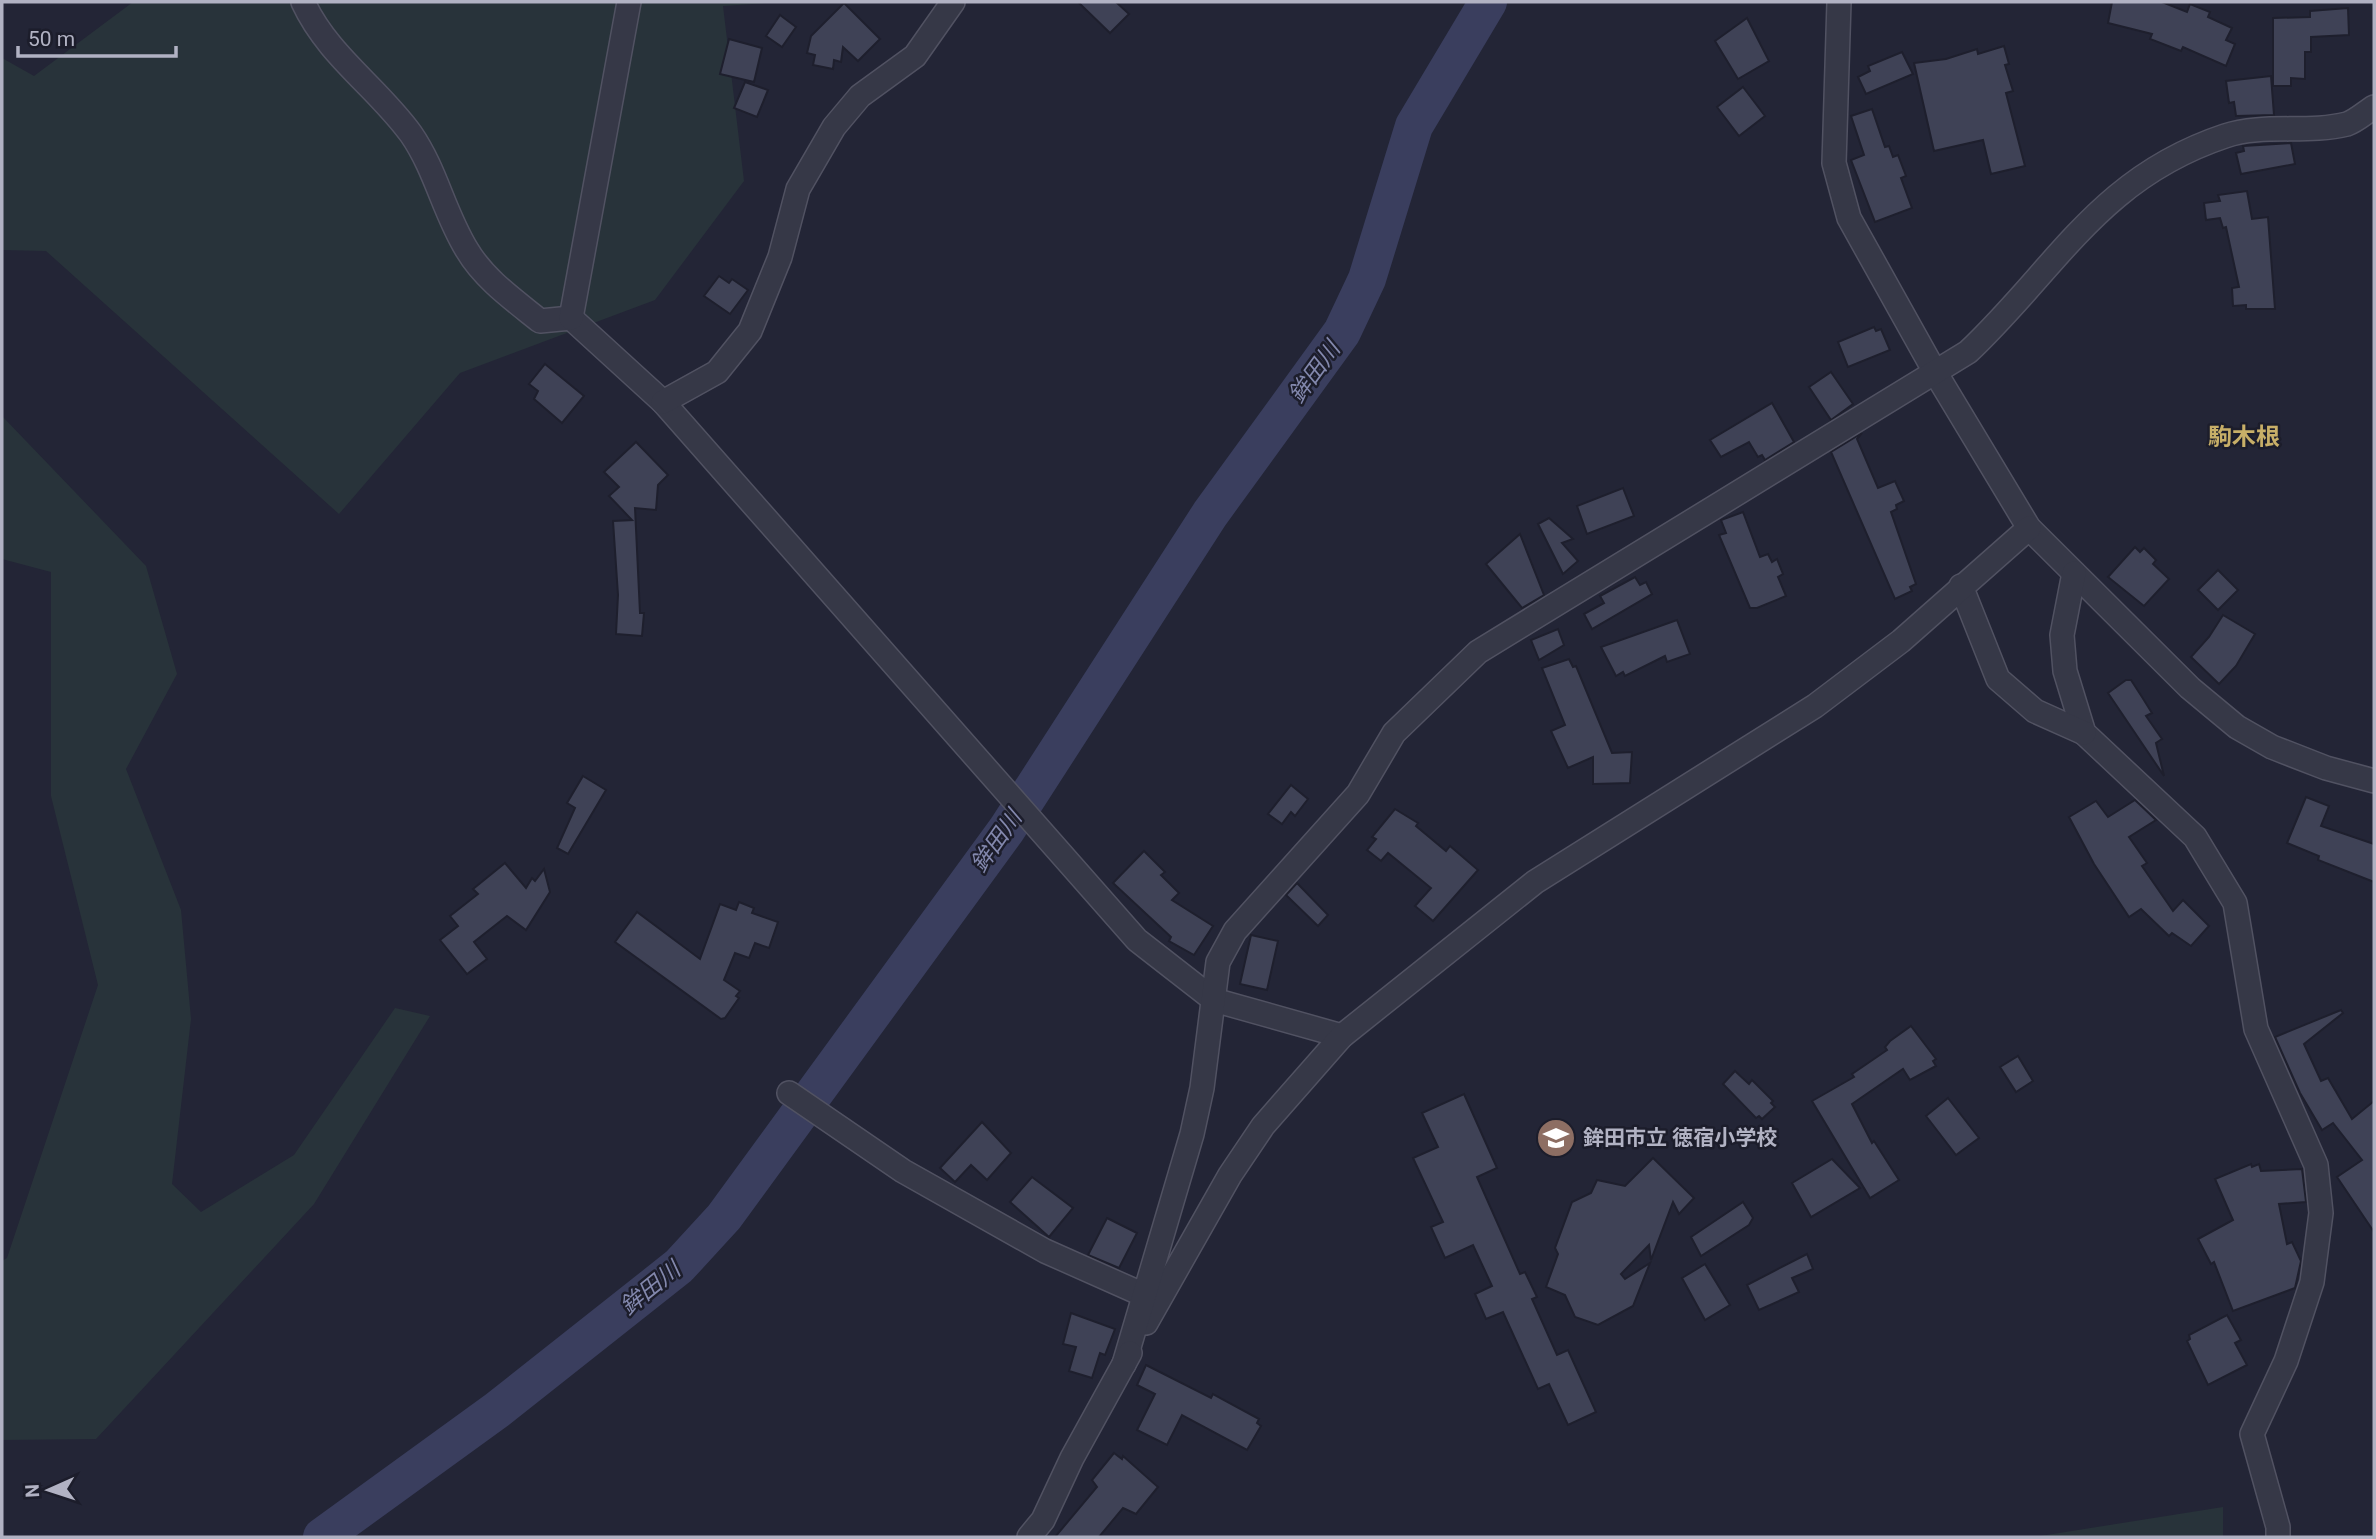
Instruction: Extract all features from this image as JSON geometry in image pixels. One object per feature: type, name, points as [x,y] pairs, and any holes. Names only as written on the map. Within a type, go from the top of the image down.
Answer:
[{"type":"street","points":[[303,2],[335,55],[410,133],[427,162],[467,252],[494,284],[540,321],[571,318],[663,402],[1137,940],[1214,1000],[1342,1035]]},
{"type":"street","points":[[571,318],[629,2]]},
{"type":"street","points":[[663,402],[717,372],[750,331],[780,257],[798,189],[834,127],[860,96],[915,56],[953,2]]},
{"type":"street","points":[[1839,2],[1839,67],[1833,139],[1838,186],[1867,254],[2029,528],[2190,688],[2237,727],[2282,751],[2326,768],[2374,780]]},
{"type":"street","points":[[1124,1364],[1192,1134],[1202,1088],[1218,962],[1235,931],[1358,794],[1394,733],[1478,653],[1968,352],[1992,329],[2082,225],[2123,189],[2166,160],[2228,135],[2348,124],[2374,107]]},
{"type":"street","points":[[1029,1537],[1042,1520],[1072,1458],[1175,1270],[1263,1126],[1342,1035],[1535,882],[1815,706],[1900,640],[2029,528]]},
{"type":"street","points":[[2074,573],[2062,635],[2065,671],[2084,733]]},
{"type":"street","points":[[1961,586],[1998,679],[2035,711],[2084,733],[2195,837],[2235,903],[2256,1029],[2316,1165],[2321,1213],[2312,1282],[2286,1361],[2252,1434],[2278,1527],[2278,1537]]},
{"type":"street","points":[[789,1093],[903,1171],[1045,1251],[1144,1296]]},
{"type":"shaded area","points":[[133,2],[782,2],[723,6],[744,181],[655,300],[460,373],[339,514],[46,251],[2,250],[2,58],[34,76]]},
{"type":"shaded area","points":[[2,416],[146,566],[177,674],[126,769],[181,910],[191,1019],[172,1184],[201,1212],[294,1155],[395,1008],[430,1016],[314,1204],[96,1439],[2,1440],[2,1261],[7,1258],[98,985],[51,796],[51,572],[2,559]]},
{"type":"shaded area","points":[[2223,1507],[2223,1537],[2034,1537]]},
{"type":"building","points":[[1078,2],[1116,2],[1129,14],[1110,33]]},
{"type":"building","points":[[2112,2],[2162,2],[2187,12],[2190,4],[2210,12],[2208,17],[2232,28],[2226,40],[2235,44],[2226,66],[2183,47],[2181,51],[2150,39],[2152,34],[2108,23]]},
{"type":"building","points":[[844,3],[880,39],[858,61],[843,47],[841,62],[834,60],[833,69],[813,65],[815,55],[807,53],[811,36]]},
{"type":"building","points":[[2348,8],[2349,35],[2311,37],[2311,52],[2305,52],[2305,79],[2291,78],[2291,86],[2273,86],[2273,18],[2310,17],[2310,11]]},
{"type":"building","points":[[780,15],[796,27],[782,47],[766,36]]},
{"type":"building","points":[[1747,18],[1769,61],[1738,79],[1715,41]]},
{"type":"building","points":[[729,39],[762,48],[754,82],[720,74]]},
{"type":"building","points":[[2004,46],[2009,64],[2005,65],[2013,91],[2006,93],[2025,166],[1991,174],[1983,140],[1934,151],[1914,63],[1946,59],[1977,49],[1978,54]]},
{"type":"building","points":[[1902,52],[1913,74],[1866,94],[1858,77],[1870,71],[1868,66]]},
{"type":"building","points":[[2271,76],[2274,115],[2236,116],[2234,102],[2229,103],[2226,81]]},
{"type":"building","points":[[745,82],[768,90],[757,117],[734,108]]},
{"type":"building","points":[[1743,87],[1765,116],[1739,136],[1717,107]]},
{"type":"building","points":[[1872,109],[1885,147],[1889,146],[1893,157],[1898,155],[1906,176],[1901,178],[1912,208],[1875,222],[1851,160],[1864,155],[1851,116]]},
{"type":"building","points":[[2291,143],[2295,164],[2241,174],[2236,153],[2244,151],[2243,146]]},
{"type":"building","points":[[2247,191],[2252,219],[2268,217],[2275,309],[2233,306],[2232,288],[2239,287],[2226,227],[2223,228],[2220,218],[2206,220],[2204,203],[2220,201],[2218,195]]},
{"type":"building","points":[[719,276],[729,283],[732,279],[748,290],[730,314],[704,296]]},
{"type":"building","points":[[1874,327],[1876,331],[1881,329],[1890,350],[1848,367],[1838,342]]},
{"type":"building","points":[[545,364],[584,396],[562,423],[534,399],[538,391],[529,384]]},
{"type":"building","points":[[1831,372],[1853,404],[1831,420],[1809,387]]},
{"type":"building","points":[[1772,403],[1794,442],[1765,460],[1762,455],[1758,457],[1749,442],[1721,457],[1710,440]]},
{"type":"building","points":[[1862,433],[1857,439],[1878,488],[1895,481],[1904,501],[1896,505],[1897,509],[1891,512],[1916,584],[1910,587],[1912,591],[1895,599],[1831,452]]},
{"type":"building","points":[[636,442],[668,475],[658,485],[656,510],[635,508],[640,613],[644,613],[642,636],[616,634],[618,595],[613,521],[632,520],[609,496],[619,487],[604,472]]},
{"type":"building","points":[[1623,488],[1634,516],[1587,534],[1577,506]]},
{"type":"building","points":[[1743,512],[1760,557],[1768,554],[1772,562],[1777,559],[1783,574],[1778,577],[1786,596],[1757,608],[1750,608],[1719,535],[1726,533],[1721,520]]},
{"type":"building","points":[[1549,518],[1573,539],[1562,543],[1578,561],[1563,574],[1538,524]]},
{"type":"building","points":[[1520,534],[1544,595],[1522,608],[1486,564]]},
{"type":"building","points":[[2135,547],[2140,552],[2144,548],[2156,560],[2153,564],[2169,579],[2144,606],[2108,577]]},
{"type":"building","points":[[2218,570],[2238,590],[2218,610],[2198,590]]},
{"type":"building","points":[[1635,577],[1640,585],[1646,582],[1652,594],[1592,629],[1584,614],[1604,603],[1600,596]]},
{"type":"building","points":[[2223,615],[2255,634],[2236,666],[2219,684],[2191,657],[2209,637]]},
{"type":"building","points":[[1677,620],[1690,654],[1667,662],[1665,656],[1625,676],[1623,672],[1616,676],[1601,647]]},
{"type":"building","points":[[1558,629],[1564,645],[1539,660],[1531,640]]},
{"type":"building","points":[[1569,659],[1573,667],[1576,666],[1612,753],[1632,752],[1630,783],[1593,784],[1593,757],[1568,768],[1551,731],[1565,725],[1542,668]]},
{"type":"building","points":[[2126,680],[2131,680],[2152,713],[2146,716],[2162,739],[2156,743],[2164,776],[2108,693]]},
{"type":"building","points":[[583,776],[606,790],[568,854],[557,848],[575,808],[567,803]]},
{"type":"building","points":[[1291,785],[1308,799],[1295,816],[1291,812],[1282,824],[1268,814]]},
{"type":"building","points":[[2306,797],[2329,806],[2321,826],[2374,844],[2374,882],[2318,860],[2319,856],[2287,843]]},
{"type":"building","points":[[2135,800],[2156,820],[2129,837],[2147,863],[2142,866],[2173,911],[2183,900],[2209,926],[2191,946],[2172,933],[2169,936],[2141,909],[2129,917],[2094,864],[2069,817],[2096,801],[2108,817]]},
{"type":"building","points":[[1395,809],[1418,823],[1416,826],[1446,851],[1450,846],[1478,870],[1433,921],[1415,906],[1431,888],[1388,853],[1381,861],[1367,850],[1376,839],[1372,837]]},
{"type":"building","points":[[1144,851],[1165,872],[1161,875],[1179,893],[1172,900],[1213,926],[1194,955],[1169,941],[1171,937],[1113,883]]},
{"type":"building","points":[[505,863],[526,888],[532,878],[535,881],[544,869],[550,892],[526,930],[507,916],[474,942],[487,959],[467,974],[440,940],[458,926],[450,916],[478,894],[473,889]]},
{"type":"building","points":[[1297,883],[1328,915],[1318,926],[1286,895]]},
{"type":"building","points":[[739,902],[754,908],[752,913],[778,922],[769,948],[755,943],[749,958],[735,953],[724,980],[740,991],[736,996],[739,998],[725,1018],[721,1019],[615,942],[637,912],[700,959],[720,904],[736,910]]},
{"type":"building","points":[[1251,935],[1278,941],[1267,990],[1240,984]]},
{"type":"building","points":[[2341,1010],[2343,1013],[2304,1044],[2321,1081],[2328,1078],[2352,1119],[2374,1101],[2374,1232],[2337,1177],[2362,1160],[2333,1123],[2322,1130],[2300,1093],[2275,1037]]},
{"type":"building","points":[[1911,1026],[1936,1059],[1933,1061],[1936,1066],[1910,1080],[1903,1069],[1852,1104],[1872,1143],[1874,1141],[1899,1180],[1870,1198],[1812,1101],[1854,1077],[1852,1074],[1887,1050],[1885,1047],[1890,1041]]},
{"type":"building","points":[[2018,1056],[2033,1081],[2016,1092],[2000,1067]]},
{"type":"building","points":[[1735,1071],[1749,1084],[1752,1080],[1773,1101],[1771,1103],[1775,1107],[1762,1119],[1759,1116],[1756,1118],[1723,1084]]},
{"type":"building","points":[[1464,1094],[1497,1168],[1477,1177],[1520,1274],[1525,1272],[1537,1297],[1532,1299],[1557,1355],[1568,1350],[1596,1412],[1568,1425],[1549,1384],[1538,1389],[1503,1312],[1486,1319],[1475,1294],[1492,1286],[1473,1245],[1445,1258],[1431,1227],[1443,1222],[1413,1158],[1438,1147],[1422,1113]]},
{"type":"building","points":[[1948,1098],[1979,1138],[1956,1155],[1926,1116]]},
{"type":"building","points":[[982,1122],[1011,1153],[987,1180],[971,1165],[955,1182],[940,1168]]},
{"type":"building","points":[[1653,1158],[1694,1198],[1679,1214],[1673,1202],[1651,1260],[1649,1245],[1621,1274],[1625,1279],[1650,1263],[1633,1306],[1598,1325],[1575,1317],[1565,1295],[1546,1287],[1558,1254],[1555,1248],[1572,1202],[1591,1193],[1597,1180],[1625,1186]]},
{"type":"building","points":[[1832,1159],[1860,1188],[1811,1217],[1792,1183]]},
{"type":"building","points":[[2251,1164],[2252,1167],[2259,1164],[2261,1171],[2302,1169],[2306,1202],[2279,1204],[2287,1244],[2292,1242],[2301,1261],[2295,1288],[2233,1311],[2214,1262],[2211,1264],[2198,1239],[2233,1220],[2215,1179]]},
{"type":"building","points":[[1032,1177],[1073,1208],[1049,1237],[1010,1202]]},
{"type":"building","points":[[1743,1202],[1753,1218],[1749,1225],[1701,1256],[1691,1237]]},
{"type":"building","points":[[1107,1218],[1137,1233],[1119,1268],[1088,1255]]},
{"type":"building","points":[[1807,1254],[1813,1269],[1792,1278],[1799,1292],[1759,1310],[1747,1285]]},
{"type":"building","points":[[1705,1264],[1730,1305],[1705,1320],[1682,1278]]},
{"type":"building","points":[[1071,1313],[1115,1329],[1105,1355],[1100,1353],[1092,1378],[1069,1371],[1076,1347],[1063,1344]]},
{"type":"building","points":[[2227,1315],[2241,1340],[2235,1343],[2247,1365],[2208,1385],[2187,1341],[2190,1339],[2189,1335]]},
{"type":"building","points":[[1146,1365],[1211,1398],[1213,1394],[1259,1419],[1257,1423],[1261,1426],[1247,1450],[1182,1415],[1167,1445],[1137,1430],[1155,1394],[1137,1385]]},
{"type":"building","points":[[1114,1453],[1122,1459],[1123,1456],[1158,1487],[1136,1514],[1123,1508],[1099,1537],[1055,1537],[1097,1487],[1092,1480]]},
{"type":"waterway","name":"鉾田川","points":[[322,1537],[497,1410],[679,1266],[724,1217],[1007,829],[1210,514],[1342,332],[1367,279],[1414,126],[1488,2]]},
{"type":"place","name":"鉾田市立 徳宿小学校","points":[[1556,1138]]},
{"type":"district","name":"駒木根","points":[[2244,437]]}]
